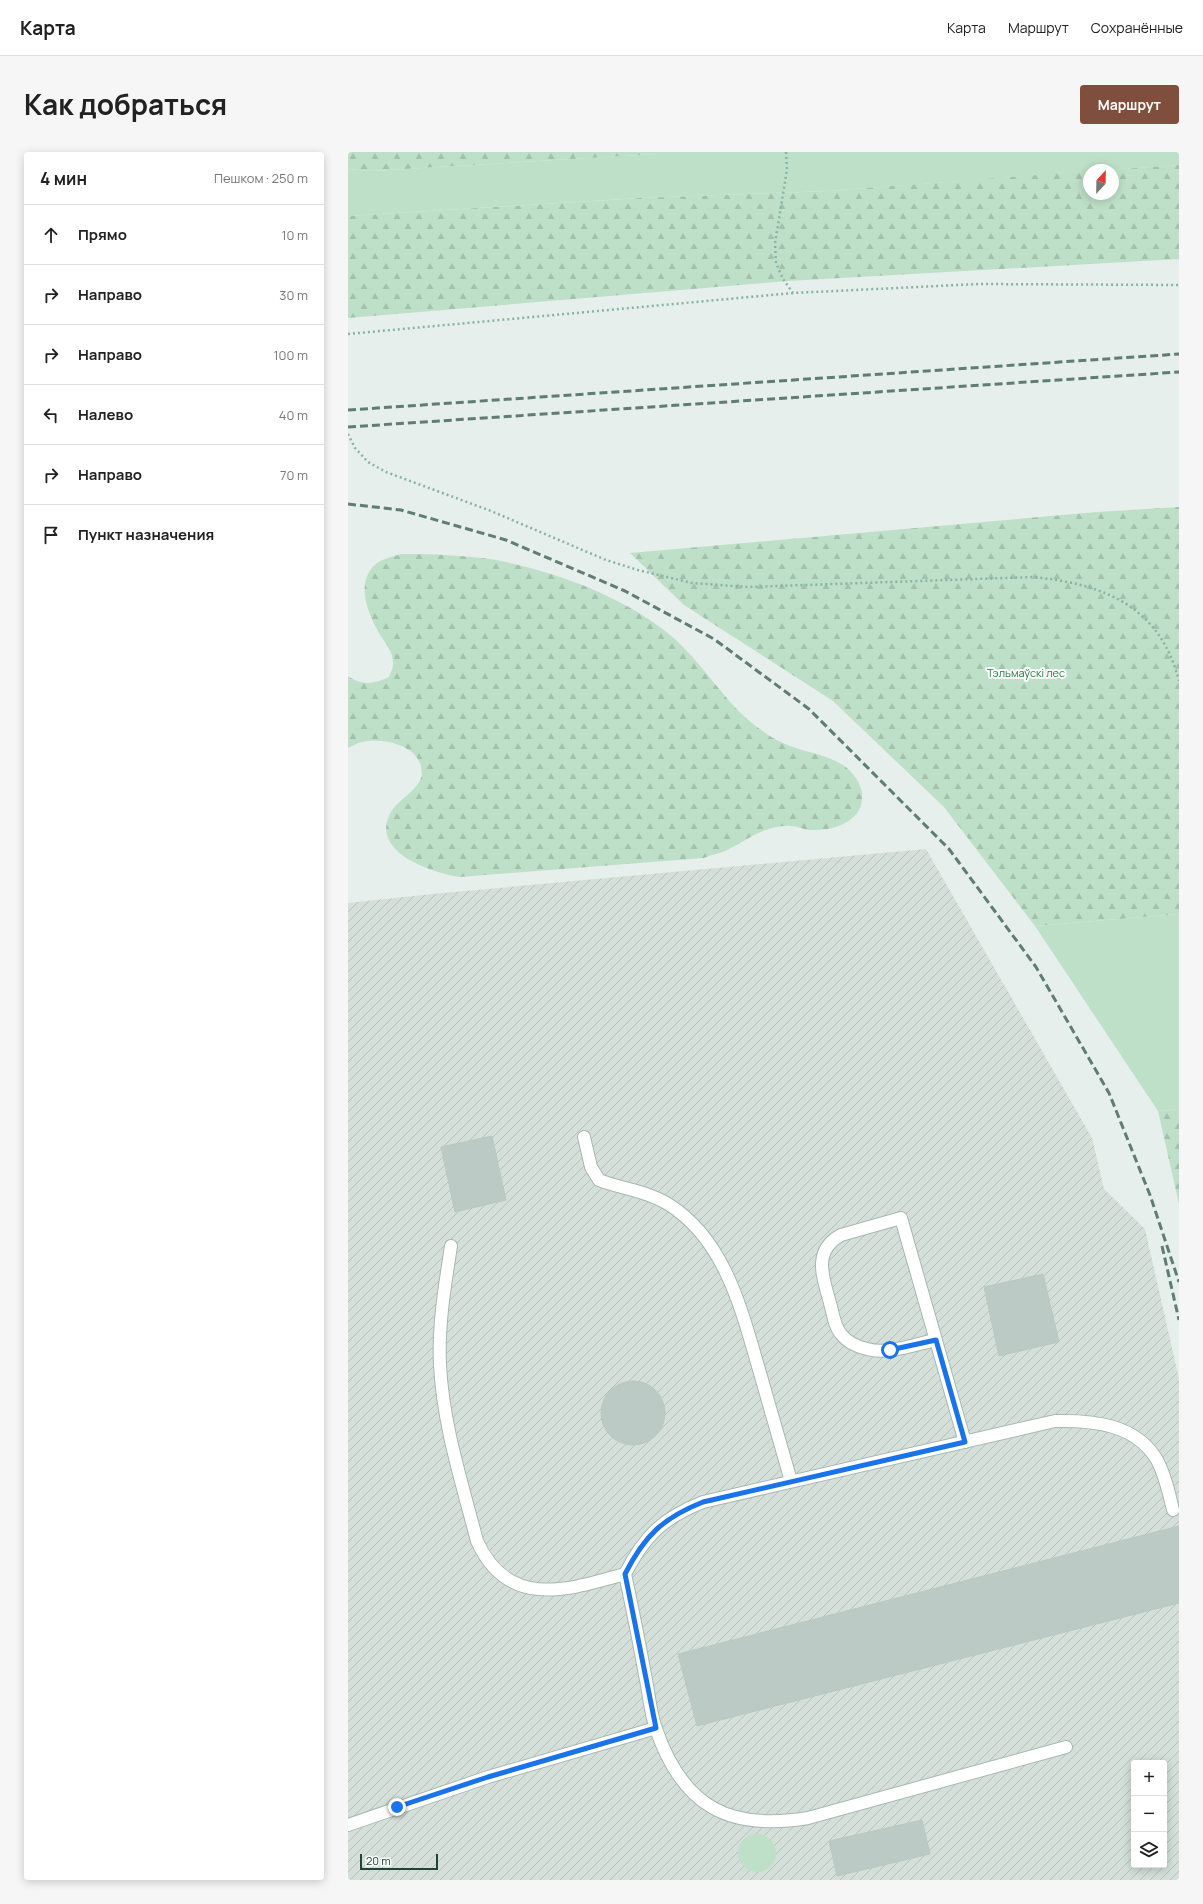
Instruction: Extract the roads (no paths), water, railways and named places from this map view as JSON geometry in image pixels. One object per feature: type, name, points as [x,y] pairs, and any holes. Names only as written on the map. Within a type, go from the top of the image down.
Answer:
[{"type":"lane","points":[[584,1137],[591,1167],[600,1180],[648,1194],[668,1203],[684,1215],[701,1232],[716,1253],[728,1276],[749,1334],[791,1481]]},
{"type":"lane","points":[[936,1340],[878,1351],[868,1350],[849,1342],[841,1334],[836,1324],[822,1274],[821,1264],[823,1254],[828,1246],[841,1235],[901,1218],[936,1340],[965,1442]]},
{"type":"lane","points":[[451,1246],[440,1323],[440,1364],[444,1403],[451,1440],[477,1541],[484,1557],[497,1572],[514,1583],[537,1589],[567,1589],[625,1574]]},
{"type":"lane","points":[[1066,1747],[808,1818],[784,1822],[760,1822],[740,1819],[720,1813],[701,1801],[680,1776],[666,1753],[656,1728],[625,1574],[637,1552],[650,1534],[665,1520],[682,1510],[703,1502],[1055,1421],[1077,1420],[1101,1423],[1124,1430],[1143,1442],[1157,1460],[1166,1482],[1173,1510]]},
{"type":"lane","points":[[348,1825],[488,1777],[656,1728]]},
{"type":"railway","points":[[348,410],[1179,354]]},
{"type":"railway","points":[[348,427],[1179,372]]},
{"type":"railway","points":[[348,504],[401,510],[506,540],[625,591],[714,639],[809,709],[949,849],[1036,967],[1109,1093],[1150,1195],[1179,1282]]},
{"type":"railway","points":[[1162,1246],[1179,1320]]},
{"type":"park label","name":"Тэльмаўскі лес","points":[[1026,673]]}]
